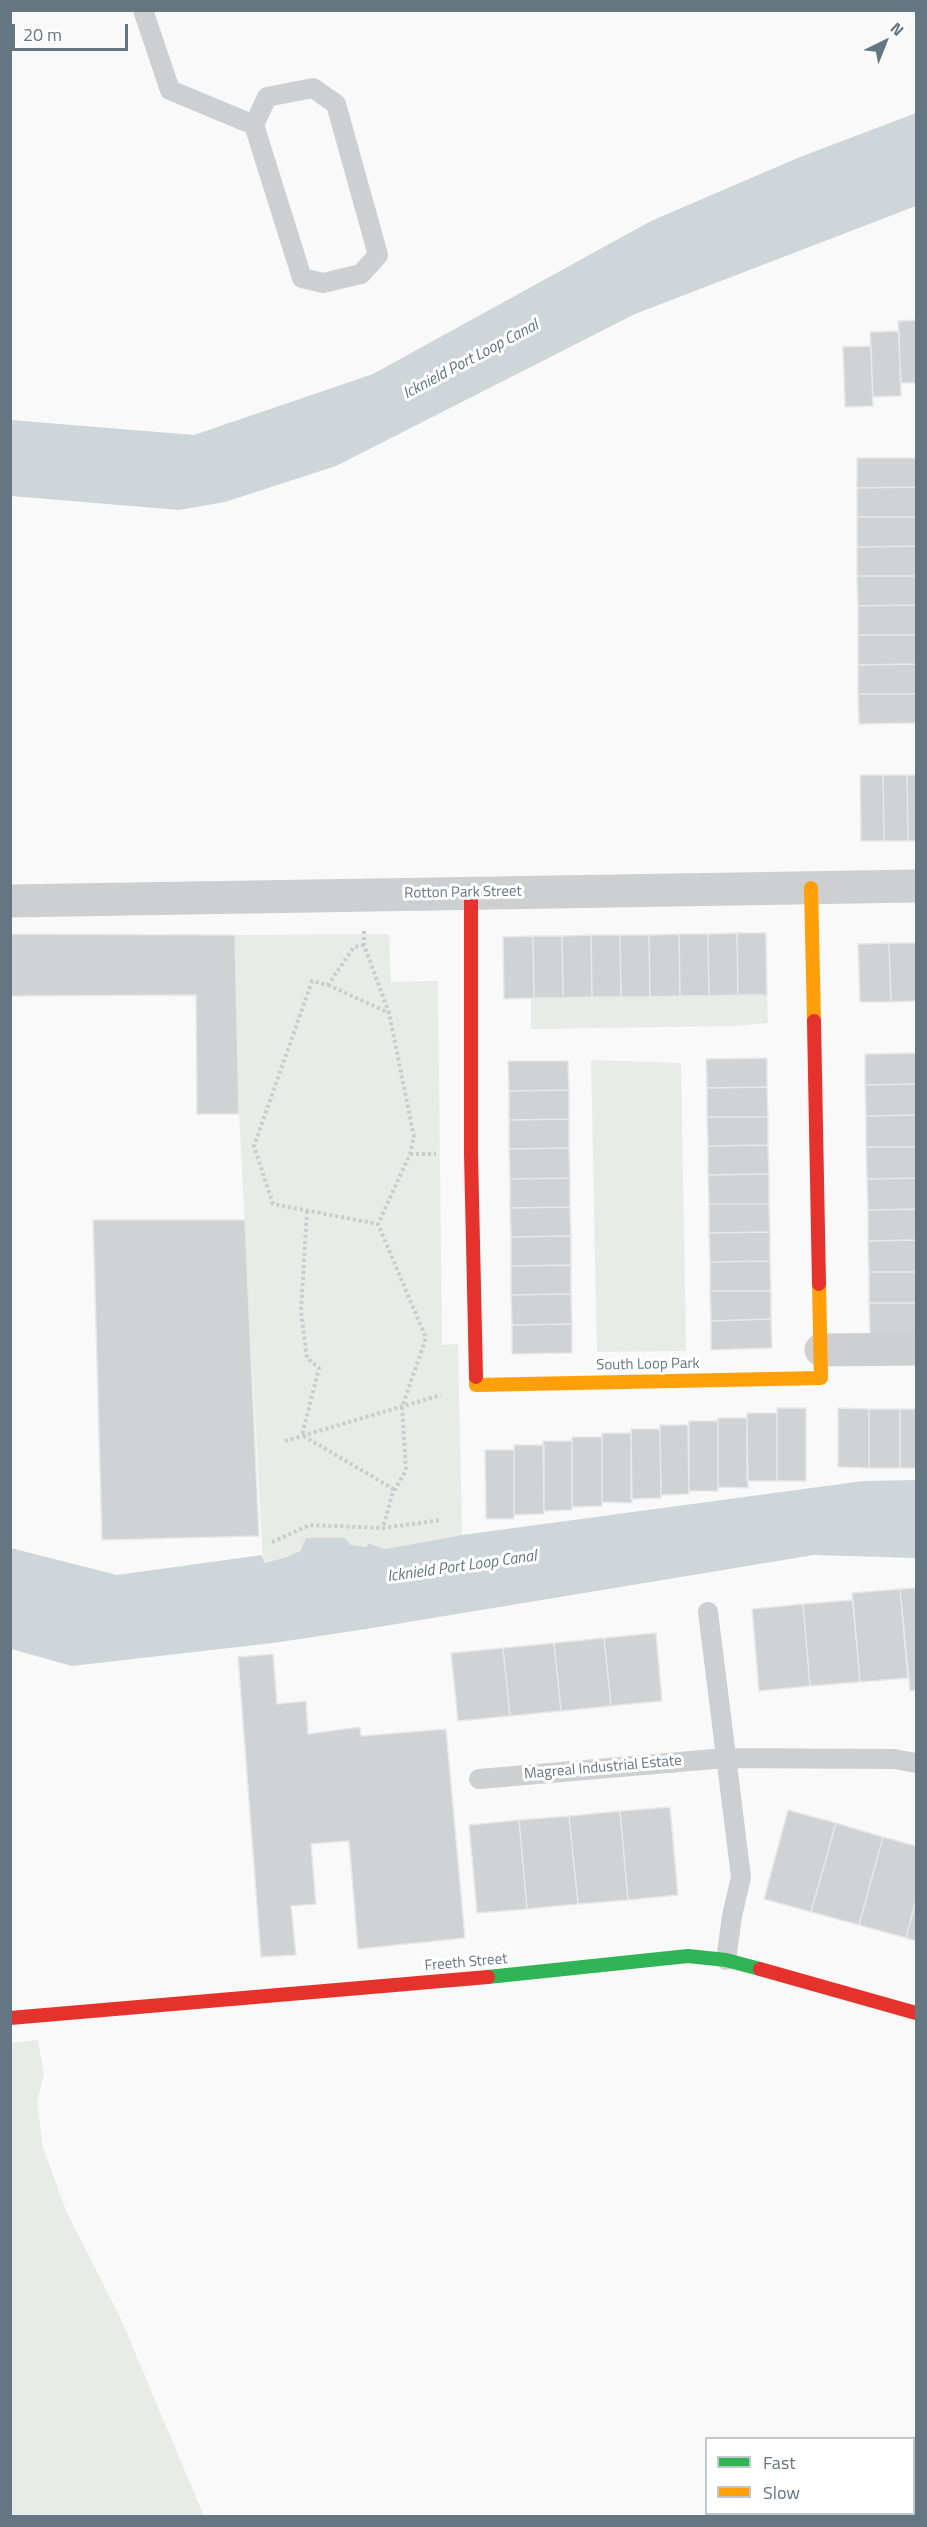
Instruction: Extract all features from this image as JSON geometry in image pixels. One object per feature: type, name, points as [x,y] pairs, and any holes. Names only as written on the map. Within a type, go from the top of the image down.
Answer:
[{"type":"street","name":"Rotton Park Street","points":[[10,901],[916,886]]},
{"type":"street","name":"South Loop Park","points":[[471,893],[471,1154],[476,1385],[822,1378],[811,888]]},
{"type":"street","points":[[821,1350],[916,1349]]},
{"type":"street","name":"Freeth Street","points":[[10,2018],[559,1971],[688,1956],[726,1960],[916,2013]]},
{"type":"lane","points":[[143,10],[170,90],[254,125],[302,278],[323,283],[361,274],[378,255],[336,104],[313,88],[267,97],[254,125]]},
{"type":"lane","points":[[708,1612],[741,1877],[726,1960]]},
{"type":"lane","name":"Magreal Industrial Estate","points":[[479,1779],[726,1758],[894,1759],[916,1763]]},
{"type":"path","points":[[365,895],[364,945],[389,1013],[414,1137],[410,1154],[378,1224],[426,1338],[402,1407],[406,1470],[395,1490],[384,1528]]},
{"type":"path","points":[[328,985],[354,947],[364,945]]},
{"type":"path","points":[[378,1224],[273,1204],[254,1146],[312,981],[328,985],[389,1013]]},
{"type":"path","points":[[302,1435],[319,1368],[308,1358],[301,1311],[307,1211]]},
{"type":"path","points":[[285,1441],[402,1407]]},
{"type":"path","points":[[302,1435],[395,1490]]},
{"type":"path","points":[[272,1542],[310,1525],[384,1528],[441,1520]]},
{"type":"shaded area","points":[[389,934],[391,982],[438,981],[442,1345],[458,1344],[462,1535],[385,1549],[369,1543],[367,1547],[305,1543],[300,1551],[263,1563],[239,1114],[235,935]]},
{"type":"shaded area","points":[[767,995],[768,1023],[734,1026],[531,1029],[531,998]]},
{"type":"shaded area","points":[[591,1060],[681,1063],[686,1351],[597,1352]]},
{"type":"shaded area","points":[[38,2040],[44,2074],[37,2102],[43,2148],[66,2211],[120,2317],[204,2516],[11,2516],[11,2043]]},
{"type":"water","name":"Icknield Port Loop Canal","points":[[916,113],[916,206],[635,314],[336,466],[225,502],[179,510],[11,496],[11,420],[194,435],[373,374],[651,221],[800,157]]},
{"type":"water","name":"Icknield Port Loop Canal","points":[[916,1480],[916,1558],[814,1555],[273,1643],[72,1666],[11,1649],[11,1548],[117,1575],[262,1555],[264,1563],[300,1551],[306,1538],[345,1538],[350,1545],[367,1547],[368,1543],[385,1549],[462,1535],[863,1481]]},
{"type":"building","points":[[916,320],[916,383],[901,383],[898,321]]},
{"type":"building","points":[[899,331],[901,396],[873,397],[870,332]]},
{"type":"building","points":[[871,346],[873,406],[845,407],[843,347]]},
{"type":"building","points":[[857,458],[916,458],[916,487],[857,488]]},
{"type":"building","points":[[916,487],[916,517],[857,517],[857,488]]},
{"type":"building","points":[[857,517],[916,517],[916,546],[857,547]]},
{"type":"building","points":[[916,546],[916,576],[857,576],[857,547]]},
{"type":"building","points":[[857,576],[916,576],[916,605],[858,606]]},
{"type":"building","points":[[916,605],[916,635],[858,635],[858,606]]},
{"type":"building","points":[[858,635],[916,635],[916,664],[858,665]]},
{"type":"building","points":[[916,664],[916,694],[858,694],[858,665]]},
{"type":"building","points":[[858,694],[916,694],[916,723],[859,724]]},
{"type":"building","points":[[860,775],[883,775],[884,841],[861,841]]},
{"type":"building","points":[[883,775],[907,775],[908,841],[884,841]]},
{"type":"building","points":[[907,775],[916,775],[916,841],[908,841]]},
{"type":"building","points":[[737,933],[766,933],[767,995],[738,995]]},
{"type":"building","points":[[737,933],[738,995],[709,996],[708,934]]},
{"type":"building","points":[[10,934],[235,935],[239,1114],[197,1114],[196,995],[10,996]]},
{"type":"building","points":[[679,934],[708,934],[709,996],[680,996]]},
{"type":"building","points":[[679,934],[680,996],[650,997],[649,935]]},
{"type":"building","points":[[591,935],[620,935],[621,997],[592,997]]},
{"type":"building","points":[[591,935],[592,997],[563,998],[562,936]]},
{"type":"building","points":[[620,935],[649,935],[650,997],[621,997]]},
{"type":"building","points":[[533,936],[534,998],[504,999],[503,937]]},
{"type":"building","points":[[533,936],[562,936],[563,998],[534,998]]},
{"type":"building","points":[[889,943],[891,1002],[860,1002],[858,944]]},
{"type":"building","points":[[889,943],[916,943],[916,1001],[891,1002]]},
{"type":"building","points":[[916,1053],[916,1084],[865,1085],[865,1054]]},
{"type":"building","points":[[767,1058],[767,1087],[707,1088],[706,1059]]},
{"type":"building","points":[[508,1061],[568,1061],[569,1090],[509,1091]]},
{"type":"building","points":[[916,1084],[916,1115],[866,1116],[865,1085]]},
{"type":"building","points":[[767,1087],[768,1117],[707,1117],[707,1088]]},
{"type":"building","points":[[569,1090],[569,1119],[509,1120],[509,1091]]},
{"type":"building","points":[[916,1115],[916,1147],[866,1147],[866,1116]]},
{"type":"building","points":[[707,1117],[768,1117],[768,1145],[708,1146]]},
{"type":"building","points":[[569,1119],[569,1148],[509,1149],[509,1120]]},
{"type":"building","points":[[768,1145],[769,1174],[708,1175],[708,1146]]},
{"type":"building","points":[[866,1147],[916,1147],[916,1178],[867,1179]]},
{"type":"building","points":[[569,1148],[570,1178],[510,1179],[509,1149]]},
{"type":"building","points":[[769,1174],[769,1204],[709,1204],[708,1175]]},
{"type":"building","points":[[570,1178],[570,1207],[510,1208],[510,1179]]},
{"type":"building","points":[[916,1178],[916,1209],[868,1210],[867,1179]]},
{"type":"building","points":[[709,1204],[769,1204],[770,1232],[709,1233]]},
{"type":"building","points":[[570,1207],[571,1236],[511,1237],[510,1208]]},
{"type":"building","points":[[916,1209],[916,1240],[868,1241],[868,1210]]},
{"type":"building","points":[[93,1220],[245,1220],[259,1536],[102,1540]]},
{"type":"building","points":[[770,1232],[770,1261],[710,1262],[709,1233]]},
{"type":"building","points":[[571,1236],[571,1265],[511,1266],[511,1237]]},
{"type":"building","points":[[916,1240],[916,1272],[869,1272],[868,1241]]},
{"type":"building","points":[[770,1261],[771,1291],[710,1291],[710,1262]]},
{"type":"building","points":[[571,1265],[571,1294],[511,1295],[511,1266]]},
{"type":"building","points":[[869,1272],[916,1272],[916,1303],[869,1303]]},
{"type":"building","points":[[710,1291],[771,1291],[771,1319],[711,1321]]},
{"type":"building","points":[[571,1294],[572,1324],[512,1325],[511,1295]]},
{"type":"building","points":[[869,1303],[916,1303],[916,1334],[870,1334]]},
{"type":"building","points":[[771,1319],[772,1348],[711,1350],[711,1321]]},
{"type":"building","points":[[572,1324],[572,1353],[512,1354],[512,1325]]},
{"type":"building","points":[[777,1408],[806,1408],[806,1481],[777,1481]]},
{"type":"building","points":[[838,1408],[869,1409],[869,1468],[838,1467]]},
{"type":"building","points":[[869,1409],[900,1409],[900,1468],[869,1468]]},
{"type":"building","points":[[900,1409],[916,1409],[916,1468],[900,1468]]},
{"type":"building","points":[[747,1413],[777,1413],[777,1481],[747,1481]]},
{"type":"building","points":[[718,1418],[747,1418],[748,1488],[718,1487]]},
{"type":"building","points":[[689,1421],[718,1421],[718,1491],[689,1491]]},
{"type":"building","points":[[660,1425],[688,1425],[689,1494],[661,1495]]},
{"type":"building","points":[[631,1429],[660,1429],[661,1498],[631,1499]]},
{"type":"building","points":[[602,1433],[631,1433],[632,1503],[602,1502]]},
{"type":"building","points":[[572,1437],[602,1437],[602,1506],[572,1507]]},
{"type":"building","points":[[543,1441],[572,1441],[572,1510],[544,1511]]},
{"type":"building","points":[[514,1445],[544,1445],[544,1514],[514,1515]]},
{"type":"building","points":[[485,1450],[514,1450],[514,1519],[486,1519]]},
{"type":"building","points":[[916,1588],[916,1690],[910,1691],[900,1589]]},
{"type":"building","points":[[900,1589],[908,1678],[860,1682],[852,1593]]},
{"type":"building","points":[[853,1600],[860,1682],[810,1686],[803,1604]]},
{"type":"building","points":[[803,1604],[810,1686],[759,1691],[752,1609]]},
{"type":"building","points":[[656,1633],[662,1701],[611,1706],[604,1638]]},
{"type":"building","points":[[604,1638],[611,1706],[561,1711],[554,1643]]},
{"type":"building","points":[[554,1643],[561,1711],[510,1716],[503,1648]]},
{"type":"building","points":[[503,1648],[510,1716],[458,1721],[451,1653]]},
{"type":"building","points":[[273,1654],[277,1704],[306,1701],[308,1734],[360,1727],[361,1736],[446,1729],[465,1938],[358,1949],[349,1841],[311,1844],[316,1904],[291,1906],[296,1955],[261,1957],[238,1657]]},
{"type":"building","points":[[670,1807],[678,1895],[628,1900],[620,1811]]},
{"type":"building","points":[[788,1810],[836,1823],[811,1912],[764,1899]]},
{"type":"building","points":[[620,1811],[628,1900],[578,1904],[569,1816]]},
{"type":"building","points":[[569,1816],[578,1904],[527,1909],[519,1820]]},
{"type":"building","points":[[519,1820],[527,1909],[477,1913],[469,1825]]},
{"type":"building","points":[[836,1823],[883,1837],[859,1925],[811,1912]]},
{"type":"building","points":[[883,1837],[916,1846],[916,1900],[906,1938],[859,1925]]},
{"type":"building","points":[[916,1900],[916,1941],[906,1938]]},
{"type":"traffic: fast","points":[[488,1977],[688,1956],[726,1960],[760,1969]]},
{"type":"traffic: slow","points":[[811,888],[814,1021]]},
{"type":"traffic: slow","points":[[476,1377],[476,1385],[821,1378],[819,1284]]},
{"type":"traffic: jam","points":[[471,893],[471,1154],[476,1377]]},
{"type":"traffic: jam","points":[[814,1021],[819,1284]]},
{"type":"traffic: jam","points":[[760,1969],[916,2013]]},
{"type":"traffic: jam","points":[[10,2018],[488,1977]]}]
